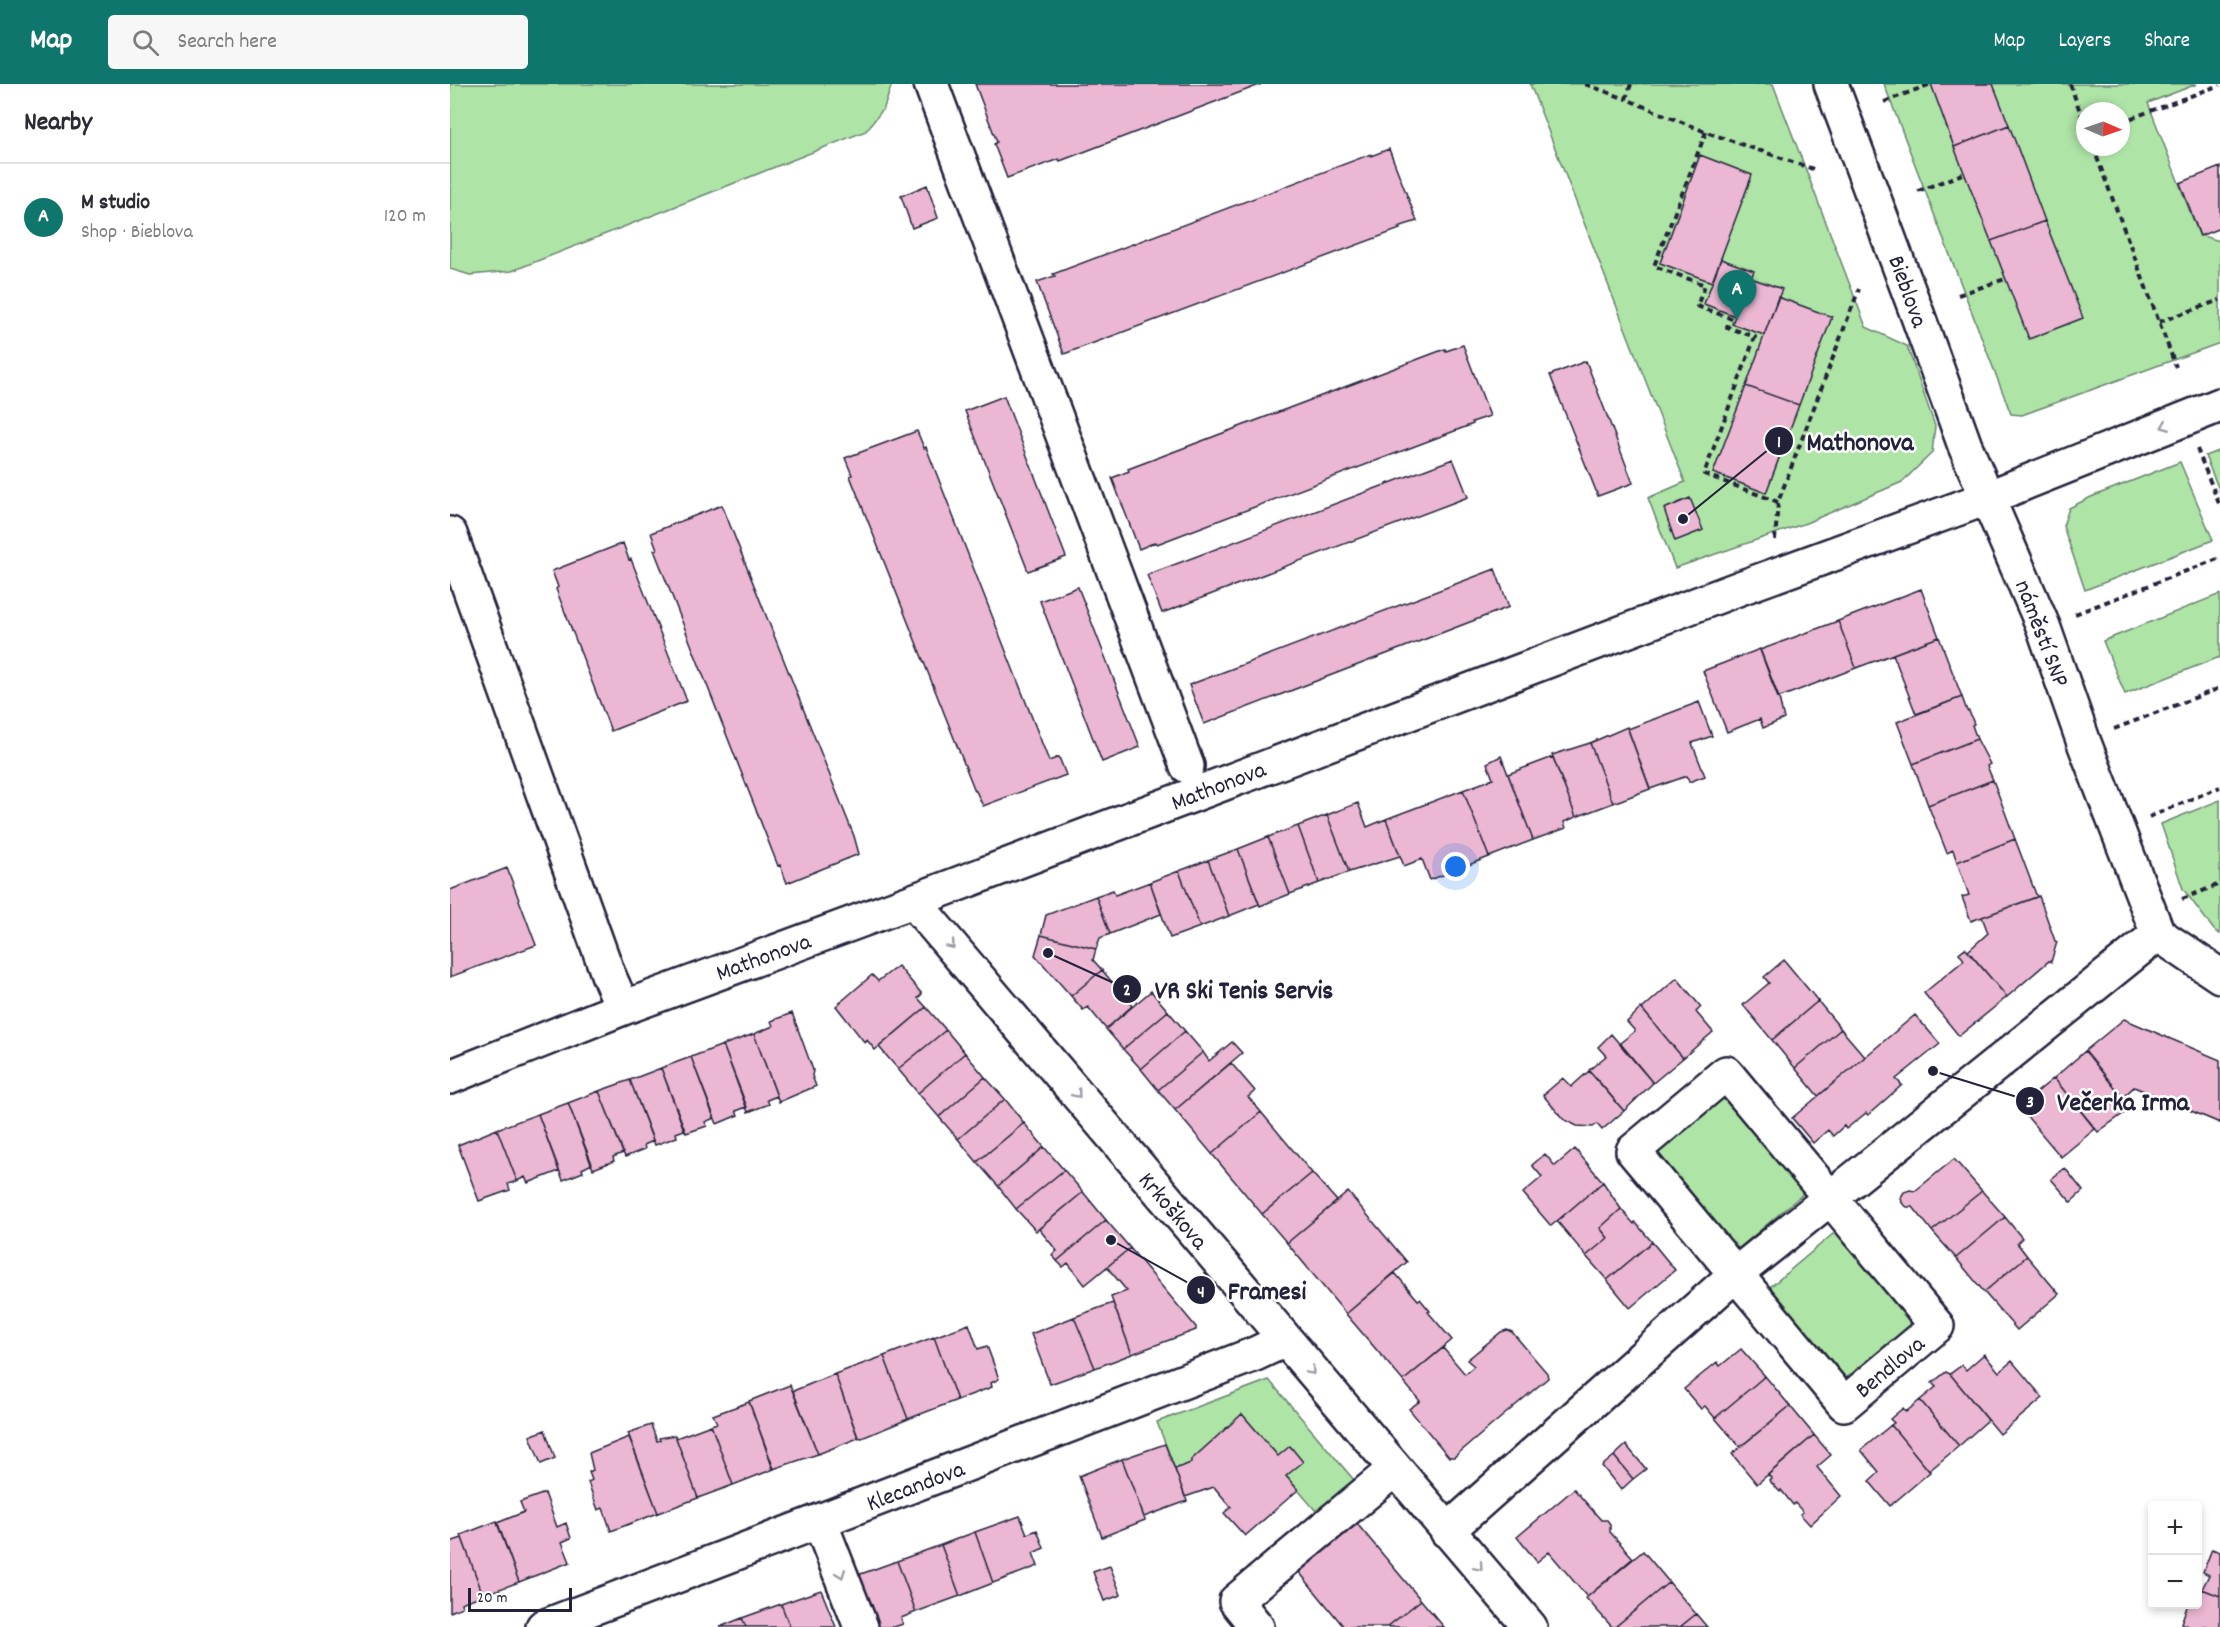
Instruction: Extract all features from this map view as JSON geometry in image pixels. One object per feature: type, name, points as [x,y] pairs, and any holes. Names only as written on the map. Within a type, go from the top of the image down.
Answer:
[{"type":"street","points":[[931,84],[1187,766]]},
{"type":"street","name":"Bieblova","points":[[1831,84],[1965,446],[1987,498]]},
{"type":"street","points":[[1987,498],[2220,405]]},
{"type":"street","name":"náměstí SNP","points":[[1987,498],[2043,626],[2083,740],[2154,923]]},
{"type":"street","name":"Mathonova","points":[[450,1077],[622,1008],[913,901],[1740,588],[1987,498]]},
{"type":"street","points":[[450,534],[622,1008]]},
{"type":"street","name":"Krkoškova","points":[[913,901],[1530,1627]]},
{"type":"street","points":[[1447,1531],[1736,1274],[1830,1198],[2154,923],[2220,976]]},
{"type":"street","name":"Bendlova","points":[[1726,1073],[1830,1198],[1937,1326],[1844,1404],[1633,1151],[1726,1073]]},
{"type":"street","name":"Klecandova","points":[[543,1627],[820,1522],[1285,1340]]},
{"type":"street","points":[[1257,1627],[1236,1601],[1395,1469]]},
{"type":"street","points":[[820,1522],[861,1627]]},
{"type":"path","points":[[1585,84],[1706,132],[1813,169]]},
{"type":"path","points":[[1626,99],[1631,84]]},
{"type":"path","points":[[1884,102],[1931,84]]},
{"type":"path","points":[[2070,84],[2077,102]]},
{"type":"path","points":[[2130,119],[2220,85]]},
{"type":"path","points":[[1706,132],[1654,266],[1705,285],[1697,306],[1730,318],[1727,327],[1755,337],[1704,474],[1778,502]]},
{"type":"path","points":[[2096,156],[2176,367]]},
{"type":"path","points":[[1918,191],[1965,174]]},
{"type":"path","points":[[1958,295],[2005,279]]},
{"type":"path","points":[[1775,545],[1778,502],[1858,289]]},
{"type":"path","points":[[2159,322],[2220,300]]},
{"type":"path","points":[[2184,418],[2220,506]]},
{"type":"path","points":[[2043,626],[2220,558]]},
{"type":"path","points":[[2083,740],[2220,688]]},
{"type":"path","points":[[2117,828],[2220,787]]},
{"type":"path","points":[[2154,923],[2220,884]]},
{"type":"green space","points":[[450,84],[892,84],[884,108],[866,131],[512,271],[470,275],[450,269]]},
{"type":"green space","points":[[1530,84],[1773,84],[1866,327],[1907,346],[1935,426],[1932,453],[1902,482],[1806,523],[1675,568],[1648,498],[1685,482]]},
{"type":"green space","points":[[1884,84],[2197,84],[2148,103],[2199,235],[2220,241],[2220,343],[2022,415],[2011,414]]},
{"type":"green space","points":[[2220,450],[2220,492],[2205,456]]},
{"type":"green space","points":[[2180,462],[2213,540],[2085,590],[2063,526],[2069,508]]},
{"type":"green space","points":[[2220,594],[2220,657],[2125,694],[2103,641]]},
{"type":"green space","points":[[2220,800],[2220,934],[2214,930],[2183,889],[2161,824]]},
{"type":"green space","points":[[1729,1095],[1810,1188],[1731,1255],[1653,1152],[1716,1097]]},
{"type":"green space","points":[[1840,1228],[1920,1320],[1842,1386],[1763,1293]]},
{"type":"green space","points":[[1269,1380],[1354,1480],[1316,1511],[1286,1476],[1278,1456],[1242,1414],[1191,1460],[1191,1463],[1175,1469],[1157,1422]]},
{"type":"building","points":[[975,84],[1262,84],[1060,161],[1059,159],[1007,178],[994,144],[997,142]]},
{"type":"building","points":[[1931,84],[1993,84],[2009,125],[1954,147]]},
{"type":"building","points":[[2009,125],[2045,221],[1991,241],[1954,147]]},
{"type":"building","points":[[1389,149],[1417,221],[1064,354],[1037,282],[1055,276],[1053,274]]},
{"type":"building","points":[[1700,155],[1752,175],[1712,282],[1660,263]]},
{"type":"building","points":[[2220,167],[2220,228],[2200,236],[2180,183]]},
{"type":"building","points":[[927,185],[938,218],[912,228],[901,196]]},
{"type":"building","points":[[2045,221],[2083,318],[2029,339],[1991,241]]},
{"type":"building","points":[[1721,259],[1754,271],[1751,278],[1782,289],[1764,335],[1732,324],[1735,316],[1704,304]]},
{"type":"building","points":[[1778,297],[1832,317],[1799,405],[1746,386]]},
{"type":"building","points":[[1463,345],[1490,416],[1139,549],[1112,478],[1129,471],[1128,469],[1445,349],[1446,351]]},
{"type":"building","points":[[1586,361],[1633,483],[1598,496],[1550,375]]},
{"type":"building","points":[[1746,386],[1799,405],[1766,493],[1713,473]]},
{"type":"building","points":[[1004,396],[1066,557],[1028,571],[965,411]]},
{"type":"building","points":[[917,431],[924,448],[926,447],[1049,761],[1059,757],[1066,775],[983,806],[975,791],[850,476],[852,475],[845,458]]},
{"type":"building","points":[[1453,459],[1468,497],[1162,613],[1147,575]]},
{"type":"building","points":[[1690,498],[1703,530],[1675,541],[1664,509]]},
{"type":"building","points":[[722,505],[854,836],[859,854],[787,883],[780,865],[778,866],[654,550],[657,549],[651,533]]},
{"type":"building","points":[[623,543],[687,701],[611,731],[556,589],[558,587],[552,571]]},
{"type":"building","points":[[1495,569],[1509,607],[1204,724],[1189,685]]},
{"type":"building","points":[[1078,587],[1140,747],[1102,762],[1040,601]]},
{"type":"building","points":[[1921,589],[1939,637],[1856,668],[1838,621]]},
{"type":"building","points":[[1838,621],[1856,668],[1778,698],[1760,650]]},
{"type":"building","points":[[1939,637],[1962,697],[1916,714],[1893,654]]},
{"type":"building","points":[[1760,649],[1779,698],[1784,719],[1763,728],[1760,719],[1727,732],[1703,671]]},
{"type":"building","points":[[1962,697],[1974,724],[1972,725],[1977,739],[1913,764],[1897,722]]},
{"type":"building","points":[[1699,702],[1712,736],[1692,743],[1705,776],[1689,782],[1687,776],[1650,789],[1628,729]]},
{"type":"building","points":[[1627,727],[1650,789],[1613,803],[1590,743]]},
{"type":"building","points":[[1977,739],[1990,764],[1987,766],[1993,780],[1928,805],[1913,764]]},
{"type":"building","points":[[1590,743],[1613,803],[1576,817],[1552,755]]},
{"type":"building","points":[[1501,756],[1533,840],[1489,857],[1463,790],[1493,779],[1487,763]]},
{"type":"building","points":[[1553,757],[1576,817],[1564,822],[1566,828],[1533,840],[1508,774]]},
{"type":"building","points":[[1993,780],[2015,839],[1957,862],[1953,850],[1947,853],[1928,805]]},
{"type":"building","points":[[1463,790],[1489,857],[1430,880],[1422,859],[1404,866],[1386,819]]},
{"type":"building","points":[[1358,803],[1367,827],[1386,819],[1400,856],[1349,872],[1327,815]]},
{"type":"building","points":[[1327,815],[1349,872],[1319,883],[1298,826]]},
{"type":"building","points":[[1298,826],[1319,883],[1290,894],[1268,837]]},
{"type":"building","points":[[1268,837],[1290,894],[1260,906],[1238,849]]},
{"type":"building","points":[[2015,839],[2037,897],[1971,921],[1962,897],[1969,895],[1957,862]]},
{"type":"building","points":[[1238,849],[1259,904],[1229,916],[1208,860]]},
{"type":"building","points":[[1208,860],[1229,916],[1200,927],[1179,871]]},
{"type":"building","points":[[507,868],[536,945],[450,977],[450,890]]},
{"type":"building","points":[[1179,871],[1200,927],[1170,938],[1150,882]]},
{"type":"building","points":[[1150,882],[1161,914],[1110,934],[1096,896],[1113,890],[1115,895]]},
{"type":"building","points":[[1096,896],[1110,934],[1100,938],[1096,949],[1041,935],[1046,915]]},
{"type":"building","points":[[2039,896],[2057,942],[2051,962],[2049,961],[2007,997],[1968,951],[1988,933],[1982,917]]},
{"type":"building","points":[[1041,935],[1096,949],[1093,960],[1102,970],[1071,996],[1035,955]]},
{"type":"building","points":[[1965,948],[2007,997],[1959,1036],[1924,993],[1964,960],[1959,953]]},
{"type":"building","points":[[1784,960],[1818,1001],[1772,1040],[1743,1005],[1769,983],[1764,977]]},
{"type":"building","points":[[898,966],[922,994],[918,998],[926,1007],[875,1050],[867,1040],[865,1043],[836,1006],[872,975],[878,981]]},
{"type":"building","points":[[1102,970],[1132,1006],[1106,1029],[1088,1007],[1083,1010],[1071,996]]},
{"type":"building","points":[[1677,978],[1701,1007],[1696,1012],[1713,1032],[1683,1058],[1642,1009]]},
{"type":"building","points":[[1151,991],[1168,1011],[1123,1049],[1106,1029]]},
{"type":"building","points":[[1818,1001],[1841,1029],[1795,1068],[1772,1040]]},
{"type":"building","points":[[926,1007],[946,1030],[898,1069],[879,1047]]},
{"type":"building","points":[[1641,1008],[1683,1058],[1653,1083],[1620,1043],[1635,1031],[1627,1022]]},
{"type":"building","points":[[1168,1011],[1185,1031],[1141,1069],[1123,1049]]},
{"type":"building","points":[[792,1013],[813,1070],[812,1076],[816,1086],[779,1102],[754,1034],[773,1026],[771,1021]]},
{"type":"building","points":[[1915,1015],[1940,1044],[1896,1079],[1902,1085],[1868,1115],[1866,1113],[1846,1129],[1844,1126],[1833,1136],[1828,1130],[1813,1143],[1792,1118]]},
{"type":"building","points":[[2124,1019],[2220,1060],[2220,1123],[2134,1087],[2123,1097],[2085,1051]]},
{"type":"building","points":[[1841,1029],[1865,1057],[1818,1096],[1795,1068]]},
{"type":"building","points":[[946,1030],[965,1053],[918,1093],[898,1069]]},
{"type":"building","points":[[1185,1031],[1203,1052],[1158,1090],[1141,1069]]},
{"type":"building","points":[[754,1034],[777,1096],[767,1100],[769,1104],[748,1112],[723,1045]]},
{"type":"building","points":[[1611,1034],[1653,1083],[1624,1111],[1589,1070],[1606,1056],[1598,1047]]},
{"type":"building","points":[[1232,1042],[1242,1053],[1175,1110],[1158,1090],[1203,1052],[1209,1061]]},
{"type":"building","points":[[723,1045],[747,1107],[736,1111],[738,1115],[717,1124],[691,1057]]},
{"type":"building","points":[[2085,1051],[2131,1108],[2098,1132],[2054,1078]]},
{"type":"building","points":[[965,1053],[985,1077],[939,1117],[918,1093]]},
{"type":"building","points":[[691,1057],[714,1118],[705,1122],[707,1126],[686,1133],[661,1068]]},
{"type":"building","points":[[1231,1063],[1255,1091],[1248,1097],[1261,1112],[1212,1154],[1175,1110]]},
{"type":"building","points":[[661,1068],[684,1130],[676,1133],[677,1137],[655,1145],[630,1080]]},
{"type":"building","points":[[1589,1071],[1624,1111],[1602,1130],[1597,1124],[1593,1127],[1577,1126],[1563,1119],[1543,1095],[1563,1078],[1571,1087]]},
{"type":"building","points":[[985,1077],[1005,1099],[958,1139],[939,1117]]},
{"type":"building","points":[[2054,1078],[2095,1129],[2061,1157],[2019,1107]]},
{"type":"building","points":[[630,1080],[653,1141],[644,1145],[645,1149],[625,1157],[599,1091]]},
{"type":"building","points":[[599,1091],[623,1153],[613,1157],[614,1161],[593,1169],[568,1103]]},
{"type":"building","points":[[1005,1099],[1024,1123],[977,1162],[958,1139]]},
{"type":"building","points":[[568,1103],[592,1164],[582,1169],[583,1172],[563,1180],[538,1114]]},
{"type":"building","points":[[1261,1112],[1312,1173],[1262,1214],[1212,1154]]},
{"type":"building","points":[[538,1114],[559,1171],[528,1183],[525,1177],[517,1181],[497,1129]]},
{"type":"building","points":[[1024,1123],[1044,1147],[998,1186],[977,1162]]},
{"type":"building","points":[[497,1129],[517,1181],[508,1184],[510,1190],[479,1201],[458,1145]]},
{"type":"building","points":[[1044,1147],[1064,1170],[1016,1209],[998,1186]]},
{"type":"building","points":[[1575,1149],[1603,1182],[1551,1226],[1523,1193],[1542,1177],[1532,1165],[1545,1154],[1555,1166]]},
{"type":"building","points":[[1954,1159],[1982,1191],[1932,1231],[1913,1207],[1907,1207],[1902,1203],[1901,1197],[1904,1192],[1915,1191]]},
{"type":"building","points":[[2065,1168],[2083,1191],[2071,1202],[2051,1179]]},
{"type":"building","points":[[1064,1170],[1083,1192],[1036,1231],[1016,1209]]},
{"type":"building","points":[[1312,1173],[1337,1201],[1287,1243],[1262,1214]]},
{"type":"building","points":[[1603,1182],[1621,1209],[1600,1228],[1608,1238],[1586,1256],[1557,1221]]},
{"type":"building","points":[[1982,1191],[2005,1217],[1956,1258],[1932,1231]]},
{"type":"building","points":[[1083,1192],[1106,1220],[1057,1261],[1052,1255],[1057,1251],[1039,1229]]},
{"type":"building","points":[[1348,1192],[1407,1262],[1346,1314],[1287,1243]]},
{"type":"building","points":[[1621,1209],[1652,1242],[1607,1280],[1586,1256],[1608,1238],[1600,1228]]},
{"type":"building","points":[[2005,1217],[2022,1238],[2017,1243],[2027,1256],[1984,1292],[1956,1258]]},
{"type":"building","points":[[1106,1220],[1130,1248],[1085,1285],[1068,1263],[1063,1267],[1057,1261]]},
{"type":"building","points":[[1652,1242],[1675,1270],[1630,1308],[1607,1280]]},
{"type":"building","points":[[1130,1248],[1196,1327],[1196,1330],[1132,1354],[1111,1297],[1127,1291],[1107,1267]]},
{"type":"building","points":[[2027,1256],[2059,1294],[2017,1330],[1984,1292]]},
{"type":"building","points":[[1395,1273],[1418,1300],[1420,1299],[1452,1340],[1403,1381],[1346,1314]]},
{"type":"building","points":[[1113,1303],[1132,1354],[1095,1368],[1074,1317]]},
{"type":"building","points":[[1074,1317],[1095,1368],[1050,1384],[1031,1334]]},
{"type":"building","points":[[969,1324],[978,1349],[987,1346],[999,1379],[991,1383],[992,1387],[957,1400],[934,1337]]},
{"type":"building","points":[[1507,1330],[1512,1332],[1547,1373],[1548,1378],[1454,1457],[1449,1457],[1409,1409],[1420,1401],[1403,1381],[1443,1348],[1465,1374],[1474,1366],[1467,1360],[1501,1332]]},
{"type":"building","points":[[934,1337],[957,1400],[908,1419],[884,1356]]},
{"type":"building","points":[[1741,1349],[1765,1376],[1715,1418],[1705,1406],[1701,1409],[1684,1389],[1717,1362],[1720,1366]]},
{"type":"building","points":[[1984,1354],[1999,1372],[2012,1361],[2043,1398],[2000,1434],[1950,1374],[1962,1365],[1966,1370]]},
{"type":"building","points":[[884,1356],[908,1419],[862,1438],[858,1437],[835,1374]]},
{"type":"building","points":[[1946,1372],[1988,1420],[1959,1446],[1920,1400],[1936,1387],[1932,1383]]},
{"type":"building","points":[[835,1374],[858,1438],[818,1454],[793,1391]]},
{"type":"building","points":[[1765,1376],[1790,1406],[1740,1447],[1715,1418]]},
{"type":"building","points":[[790,1385],[818,1454],[773,1469],[749,1401]]},
{"type":"building","points":[[1920,1400],[1959,1446],[1929,1471],[1891,1425],[1894,1423],[1890,1419],[1903,1408],[1906,1412]]},
{"type":"building","points":[[749,1402],[774,1469],[733,1485],[711,1425],[717,1423],[713,1415]]},
{"type":"building","points":[[1790,1406],[1814,1435],[1757,1484],[1732,1454]]},
{"type":"building","points":[[1242,1414],[1278,1456],[1290,1446],[1303,1462],[1286,1476],[1298,1490],[1245,1536],[1224,1513],[1231,1507],[1214,1487],[1185,1497],[1175,1469],[1191,1463],[1191,1460]]},
{"type":"building","points":[[651,1425],[657,1441],[660,1440],[659,1438],[675,1435],[698,1498],[658,1513],[628,1433]]},
{"type":"building","points":[[711,1425],[733,1485],[698,1498],[676,1438]]},
{"type":"building","points":[[1891,1425],[1930,1472],[1890,1506],[1869,1481],[1879,1472],[1861,1450]]},
{"type":"building","points":[[545,1430],[555,1458],[541,1464],[530,1436]]},
{"type":"building","points":[[1814,1435],[1831,1455],[1817,1467],[1841,1496],[1810,1525],[1800,1514],[1803,1512],[1795,1503],[1793,1505],[1781,1490],[1780,1492],[1769,1480],[1772,1479],[1768,1475]]},
{"type":"building","points":[[629,1437],[658,1513],[611,1531],[603,1508],[598,1510],[588,1482],[592,1480],[589,1472],[593,1470],[589,1453]]},
{"type":"building","points":[[1165,1444],[1187,1501],[1144,1517],[1122,1459]]},
{"type":"building","points":[[1626,1445],[1646,1469],[1633,1479],[1614,1456]]},
{"type":"building","points":[[1614,1456],[1633,1479],[1621,1490],[1602,1466]]},
{"type":"building","points":[[1122,1459],[1145,1520],[1102,1537],[1079,1476]]},
{"type":"building","points":[[1574,1489],[1601,1520],[1607,1520],[1610,1524],[1610,1532],[1633,1558],[1587,1597],[1549,1552],[1537,1562],[1517,1537]]},
{"type":"building","points":[[545,1493],[557,1527],[566,1523],[571,1538],[562,1542],[570,1562],[519,1582],[497,1523],[524,1512],[520,1502]]},
{"type":"building","points":[[1020,1516],[1027,1534],[1037,1530],[1044,1548],[1033,1553],[1038,1566],[993,1583],[975,1532]]},
{"type":"building","points":[[1353,1519],[1421,1600],[1387,1627],[1344,1627],[1295,1567]]},
{"type":"building","points":[[497,1521],[519,1582],[483,1595],[461,1535]]},
{"type":"building","points":[[975,1532],[993,1583],[960,1596],[941,1545]]},
{"type":"building","points":[[462,1538],[483,1595],[461,1603],[462,1607],[450,1612],[450,1542]]},
{"type":"building","points":[[941,1545],[960,1596],[916,1612],[897,1561]]},
{"type":"building","points":[[2212,1549],[2220,1552],[2220,1596],[2202,1589],[2209,1575],[2203,1572]]},
{"type":"building","points":[[1643,1551],[1669,1582],[1615,1627],[1612,1627],[1586,1598]]},
{"type":"building","points":[[897,1561],[916,1612],[901,1618],[903,1624],[894,1627],[878,1627],[858,1575]]},
{"type":"building","points":[[1110,1566],[1121,1595],[1104,1601],[1093,1572]]},
{"type":"building","points":[[1669,1582],[1696,1614],[1680,1627],[1615,1627]]},
{"type":"building","points":[[2202,1589],[2220,1596],[2220,1627],[2190,1627],[2181,1623],[2186,1609],[2202,1609]]},
{"type":"building","points":[[821,1590],[836,1627],[790,1627],[781,1604]]},
{"type":"building","points":[[1421,1600],[1444,1627],[1387,1627]]},
{"type":"building","points":[[781,1604],[790,1627],[746,1627],[742,1618]]},
{"type":"building","points":[[1696,1614],[1707,1627],[1680,1627]]},
{"type":"building","points":[[742,1618],[746,1627],[720,1627]]},
{"type":"place","name":"M studio","points":[[1737,320]]},
{"type":"place","name":"Mathonova","points":[[1683,519]]},
{"type":"place","name":"VR Ski Tenis Servis","points":[[1048,953]]},
{"type":"place","name":"Večerka Irma","points":[[1933,1071]]},
{"type":"place","name":"Framesi","points":[[1111,1240]]}]
